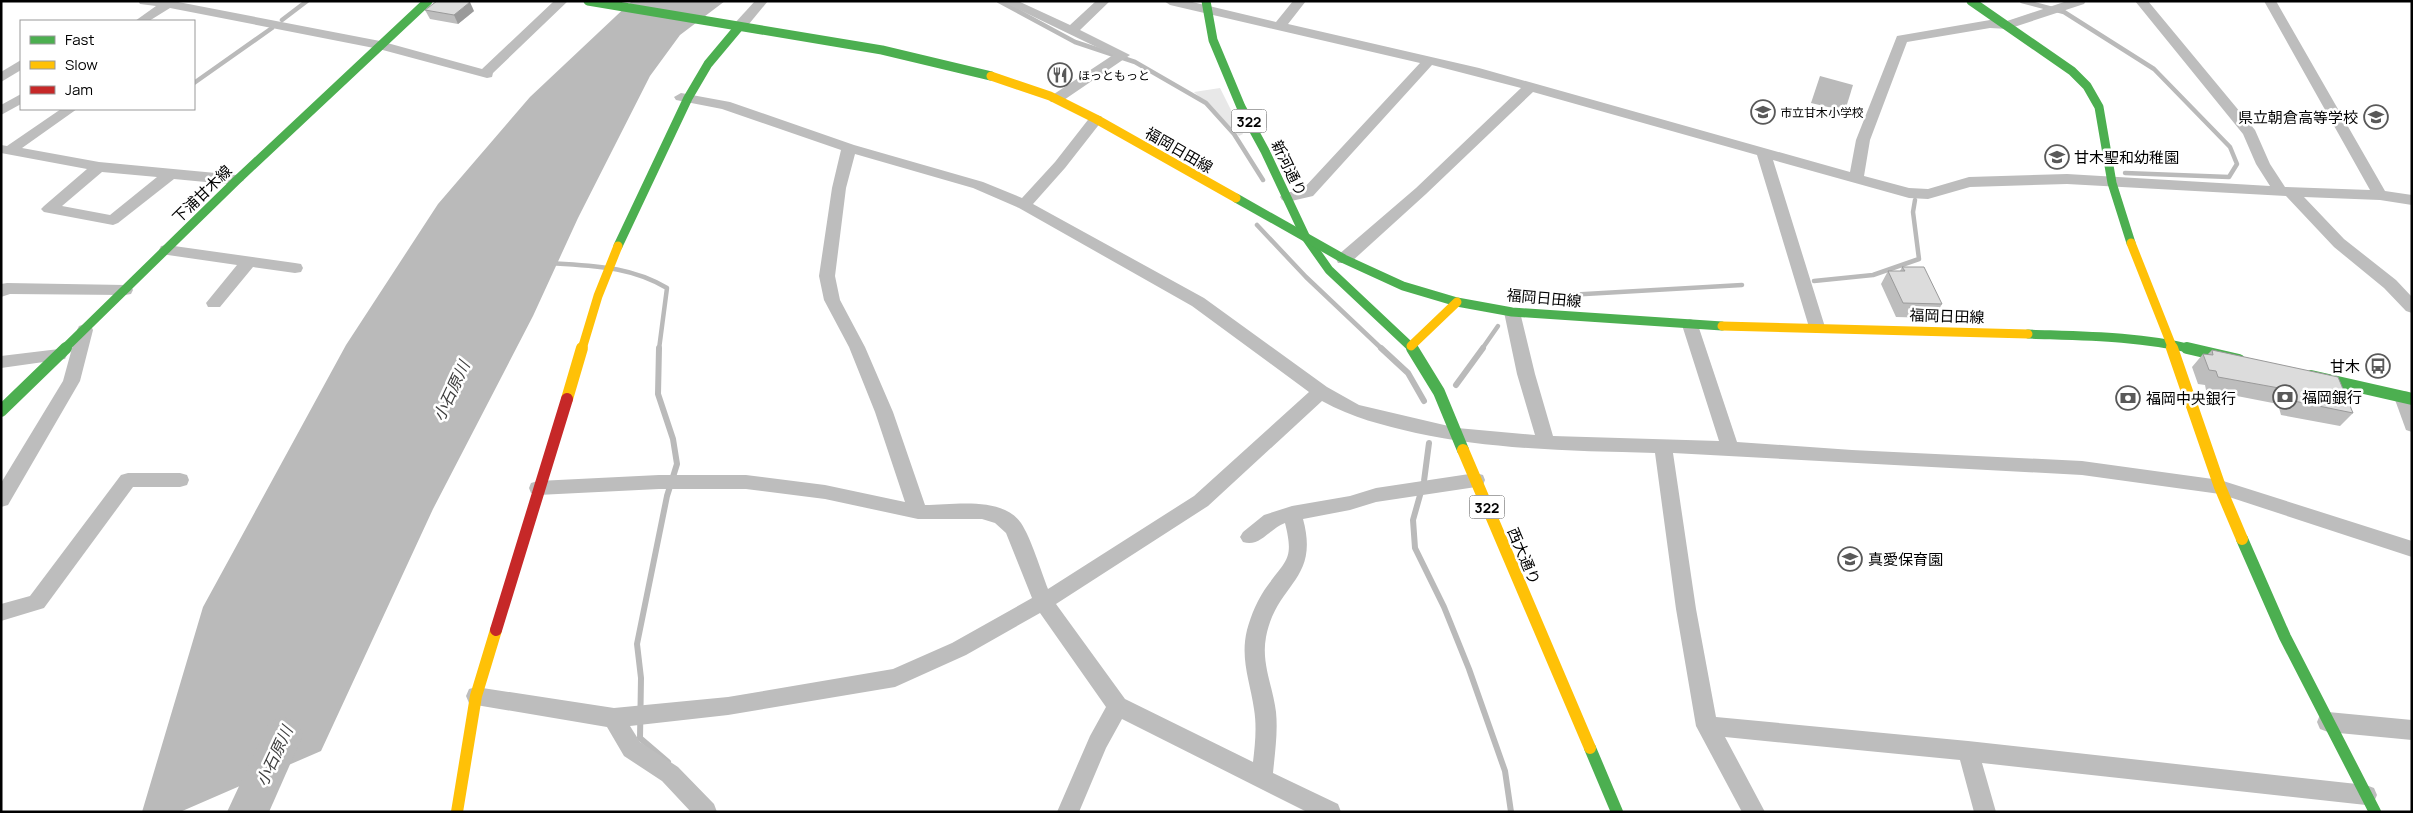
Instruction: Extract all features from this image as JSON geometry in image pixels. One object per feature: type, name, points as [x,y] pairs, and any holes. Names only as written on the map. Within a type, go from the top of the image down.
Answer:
[{"type":"main road","name":"下浦甘木線","points":[[1,411],[237,180],[428,1]]},
{"type":"main road","points":[[1971,1],[2008,24],[2072,71],[2087,86],[2099,107],[2112,183],[2138,266],[2171,344],[2220,487],[2285,637],[2371,803]]},
{"type":"main road","name":"福岡日田線","points":[[597,2],[930,60],[989,75],[1056,99],[1096,119],[1231,197],[1344,259],[1403,286],[1457,302],[1512,312],[1690,325],[2090,336],[2171,344],[2248,362]]},
{"type":"main road","name":"新河通り","points":[[1206,5],[1212,40],[1234,90],[1305,236]]},
{"type":"main road","points":[[457,812],[476,696],[598,296],[624,232],[685,97],[708,64],[739,27]]},
{"type":"main road","name":"西大通り","points":[[1305,236],[1329,270],[1411,346],[1439,392],[1617,812]]},
{"type":"main road","points":[[1411,346],[1457,302]]},
{"type":"main road","points":[[2302,374],[2407,398]]},
{"type":"street","points":[[144,1],[380,45],[486,74],[562,1]]},
{"type":"street","points":[[739,27],[762,1]]},
{"type":"street","points":[[1007,1],[1123,55],[1056,99]]},
{"type":"street","points":[[1071,31],[1104,1]]},
{"type":"street","points":[[1170,1],[1206,5],[1280,25],[1430,60],[1909,193],[1928,194],[1969,182],[2067,179],[2112,183],[2380,195],[2412,200]]},
{"type":"street","points":[[1280,25],[1300,1]]},
{"type":"street","points":[[1856,178],[1863,140],[1902,39],[1990,24],[2008,24],[2080,1]]},
{"type":"street","points":[[2142,1],[2196,65],[2219,98],[2250,133],[2263,164],[2285,190],[2339,243],[2390,284],[2412,306]]},
{"type":"street","points":[[2270,1],[2380,195]]},
{"type":"street","points":[[143,20],[168,4]]},
{"type":"street","points":[[1,60],[20,64]]},
{"type":"street","points":[[1287,197],[1308,193],[1430,60]]},
{"type":"street","points":[[1,78],[20,65]]},
{"type":"street","points":[[1344,259],[1421,191],[1530,87]]},
{"type":"street","points":[[685,97],[725,105],[849,148],[978,185],[1024,204],[1198,302],[1321,392],[1353,410],[1374,417],[1457,435],[1545,443],[1730,448],[1852,457],[2082,468],[2220,487],[2412,549]]},
{"type":"street","points":[[1,111],[20,99]]},
{"type":"street","points":[[6,150],[68,110]]},
{"type":"street","points":[[1024,204],[1060,166],[1096,119]]},
{"type":"street","points":[[849,148],[839,188],[827,276],[832,300],[857,347],[884,412],[918,512]]},
{"type":"street","points":[[6,150],[99,167],[237,180]]},
{"type":"street","points":[[1764,153],[1816,327]]},
{"type":"street","points":[[99,167],[49,209],[112,220],[169,175]]},
{"type":"street","points":[[167,250],[295,268]]},
{"type":"street","points":[[214,303],[249,262]]},
{"type":"street","points":[[1,292],[7,288],[125,290]]},
{"type":"street","points":[[1512,312],[1526,374],[1544,432],[1545,443]]},
{"type":"street","points":[[1690,325],[1730,448]]},
{"type":"street","points":[[1,500],[71,381],[85,330]]},
{"type":"street","points":[[1,362],[59,355]]},
{"type":"street","points":[[476,696],[614,718],[728,706],[895,678],[958,649],[1043,602],[1201,501],[1321,392]]},
{"type":"street","points":[[2407,398],[2412,424]]},
{"type":"street","points":[[1662,445],[1686,609],[1707,726],[1754,812]]},
{"type":"street","points":[[1,613],[37,602],[128,480],[180,480]]},
{"type":"street","points":[[1250,537],[1271,520],[1292,514],[1350,503],[1376,494],[1476,480]]},
{"type":"street","points":[[538,488],[659,482],[746,482],[825,492],[918,512],[982,512],[1001,517],[1014,528],[1043,602],[1076,645],[1118,706],[1330,812]]},
{"type":"street","points":[[1262,778],[1266,734],[1265,708],[1253,663],[1255,643],[1262,615],[1273,593],[1290,574],[1297,560],[1298,539],[1292,514]]},
{"type":"street","points":[[1068,812],[1098,743],[1118,706]]},
{"type":"street","points":[[614,718],[632,749],[670,774],[706,812]]},
{"type":"street","points":[[2328,722],[2412,730]]},
{"type":"street","points":[[1707,726],[1968,751],[2371,803]]},
{"type":"street","points":[[1968,751],[1984,812]]},
{"type":"shaded area","points":[[1220,88],[1243,134],[1239,136],[1194,92]]},
{"type":"water","points":[[632,1],[725,1],[680,35],[650,76],[578,218],[533,316],[433,509],[321,751],[180,812],[142,812],[203,607],[346,345],[438,204],[530,97]]},
{"type":"water","points":[[1820,76],[1853,85],[1845,111],[1811,103]]},
{"type":"building","points":[[437,1],[470,2],[454,15],[425,10]]},
{"type":"building","points":[[1902,267],[1924,267],[1942,304],[1903,303],[1888,271],[1905,271]]},
{"type":"building","points":[[2212,350],[2338,377],[2353,413],[2294,401],[2290,390],[2218,377],[2216,371],[2209,370],[2203,354],[2213,355]]},
{"type":"waterway","points":[[282,20],[307,1]]},
{"type":"waterway","points":[[999,1],[1075,42],[1135,62],[1206,103],[1234,134],[1263,180]]},
{"type":"waterway","points":[[2022,1],[2064,12],[2154,69],[2230,147],[2237,164],[2229,177],[2125,173]]},
{"type":"waterway","points":[[195,82],[272,28]]},
{"type":"waterway","points":[[1814,281],[1873,275],[1919,259],[1913,212],[1915,200]]},
{"type":"waterway","points":[[1257,225],[1306,277],[1382,349]]},
{"type":"waterway","points":[[551,263],[596,266],[625,271],[639,275],[667,288],[659,349]]},
{"type":"waterway","points":[[1517,298],[1742,285]]},
{"type":"waterway","points":[[1482,349],[1498,326]]},
{"type":"waterway","points":[[659,348],[658,394],[673,439],[677,464],[667,496],[637,644],[641,678],[640,738],[668,762]]},
{"type":"waterway","points":[[1381,348],[1408,373],[1424,401]]},
{"type":"waterway","points":[[1456,385],[1483,348]]},
{"type":"waterway","points":[[1429,443],[1424,481],[1413,520],[1415,548],[1444,607],[1469,669],[1505,771],[1511,812]]},
{"type":"waterway","name":"小石原川","points":[[248,812],[283,735]]},
{"type":"traffic: fast","points":[[1,411],[237,180],[428,1]]},
{"type":"traffic: fast","points":[[588,1],[882,50],[991,76]]},
{"type":"traffic: fast","points":[[1206,1],[1213,40],[1241,107],[1265,151],[1305,236],[1329,270],[1411,346],[1439,392],[1463,450]]},
{"type":"traffic: fast","points":[[1971,1],[2072,71],[2087,86],[2099,107],[2112,183],[2131,243]]},
{"type":"traffic: fast","points":[[618,246],[688,98],[708,64],[739,27]]},
{"type":"traffic: fast","points":[[1236,198],[1344,259],[1403,286],[1457,302],[1512,312],[1722,326]]},
{"type":"traffic: fast","points":[[2028,334],[2090,336],[2171,344],[2239,360]]},
{"type":"traffic: fast","points":[[2311,376],[2412,399]]},
{"type":"traffic: fast","points":[[2242,539],[2285,637],[2375,812]]},
{"type":"traffic: fast","points":[[1590,748],[1617,812]]},
{"type":"traffic: slow","points":[[991,76],[1050,96],[1096,119],[1236,198]]},
{"type":"traffic: slow","points":[[2131,243],[2171,344],[2220,487],[2242,539]]},
{"type":"traffic: slow","points":[[567,399],[598,296],[618,246]]},
{"type":"traffic: slow","points":[[1411,346],[1457,302]]},
{"type":"traffic: slow","points":[[1722,326],[2028,334]]},
{"type":"traffic: slow","points":[[1463,450],[1590,748]]},
{"type":"traffic: slow","points":[[457,812],[476,696],[496,630]]},
{"type":"traffic: jam","points":[[496,630],[567,399]]},
{"type":"place","name":"ほっともっと","points":[[1060,75]]},
{"type":"place","name":"市立甘木小学校","points":[[1763,112]]},
{"type":"place","name":"県立朝倉高等学校","points":[[2376,117]]},
{"type":"place","name":"甘木聖和幼稚園","points":[[2057,157]]},
{"type":"place","name":"甘木","points":[[2378,366]]},
{"type":"place","name":"福岡銀行","points":[[2285,397]]},
{"type":"place","name":"福岡中央銀行","points":[[2128,398]]},
{"type":"place","name":"真愛保育園","points":[[1850,559]]}]
